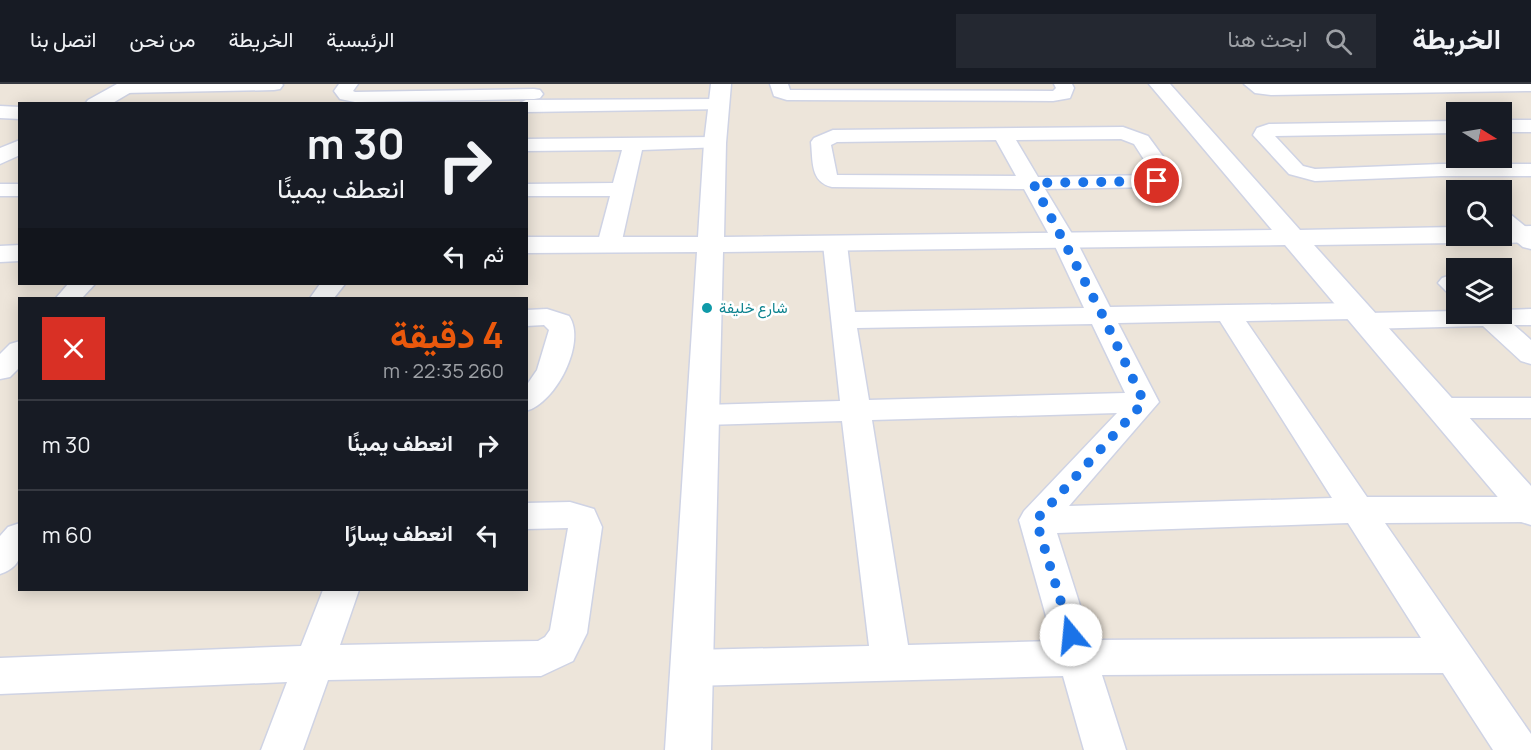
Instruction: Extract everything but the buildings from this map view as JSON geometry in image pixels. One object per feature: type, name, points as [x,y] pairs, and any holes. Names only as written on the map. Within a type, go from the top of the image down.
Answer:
[{"type":"street","points":[[349,84],[343,91],[346,95],[354,97],[452,89],[531,100],[626,105],[720,95],[715,144],[688,750]]},
{"type":"street","points":[[626,105],[631,84]]},
{"type":"street","points":[[779,84],[780,92],[787,95],[899,90],[944,95],[1053,96],[1064,93],[1063,84]]},
{"type":"street","points":[[1159,84],[1529,510]]},
{"type":"street","points":[[1253,84],[1261,89],[1271,90],[1531,86]]},
{"type":"street","points":[[99,102],[127,86],[275,85]]},
{"type":"street","points":[[260,102],[275,85]]},
{"type":"street","points":[[1421,86],[1446,104]]},
{"type":"street","points":[[1397,88],[1421,127]]},
{"type":"street","points":[[899,90],[911,135]]},
{"type":"street","points":[[944,95],[959,135]]},
{"type":"street","points":[[0,112],[18,113]]},
{"type":"street","points":[[1512,126],[1531,126]]},
{"type":"street","points":[[1446,127],[1269,130],[1263,135],[1296,170],[1304,174],[1531,170]]},
{"type":"street","points":[[1388,128],[1454,180]]},
{"type":"street","points":[[1123,133],[1141,140],[1165,173],[1165,178],[1157,181],[1033,183],[846,182],[832,181],[825,175],[821,142],[833,136],[959,135],[1123,133]]},
{"type":"street","points":[[1003,135],[1033,183],[1065,242],[1144,402]]},
{"type":"street","points":[[609,244],[633,144]]},
{"type":"street","points":[[528,145],[715,144]]},
{"type":"street","points":[[0,157],[18,147]]},
{"type":"street","points":[[528,190],[622,189]]},
{"type":"street","points":[[0,190],[18,190]]},
{"type":"street","points":[[528,245],[1065,242],[1446,235]]},
{"type":"street","points":[[836,244],[843,320],[891,663]]},
{"type":"street","points":[[0,254],[18,253]]},
{"type":"street","points":[[69,297],[81,285]]},
{"type":"street","points":[[1228,314],[1517,750]]},
{"type":"street","points":[[843,320],[1228,314],[1446,316]]},
{"type":"street","points":[[528,318],[547,317],[560,322],[562,330],[547,384],[539,394],[528,400]]},
{"type":"street","points":[[1512,317],[1531,317]]},
{"type":"street","points":[[1497,324],[1531,355]]},
{"type":"street","points":[[0,370],[18,352]]},
{"type":"street","points":[[704,415],[1144,402]]},
{"type":"street","points":[[1036,520],[1144,402]]},
{"type":"street","points":[[1442,408],[1531,408]]},
{"type":"street","points":[[1036,520],[1357,510],[1529,510]]},
{"type":"street","points":[[0,676],[313,663],[541,658],[559,649],[567,633],[585,527],[582,518],[570,515],[528,516]]},
{"type":"street","points":[[1036,520],[1105,750]]},
{"type":"street","points":[[0,560],[18,539]]},
{"type":"street","points":[[282,750],[341,591]]},
{"type":"street","points":[[692,668],[1078,658],[1453,655]]},
{"type":"place","name":"شارع خليفة","points":[[707,308]]},
{"type":"route","points":[[1071,635],[1036,520],[1144,402],[1103,316],[1033,183],[1157,181]]}]
